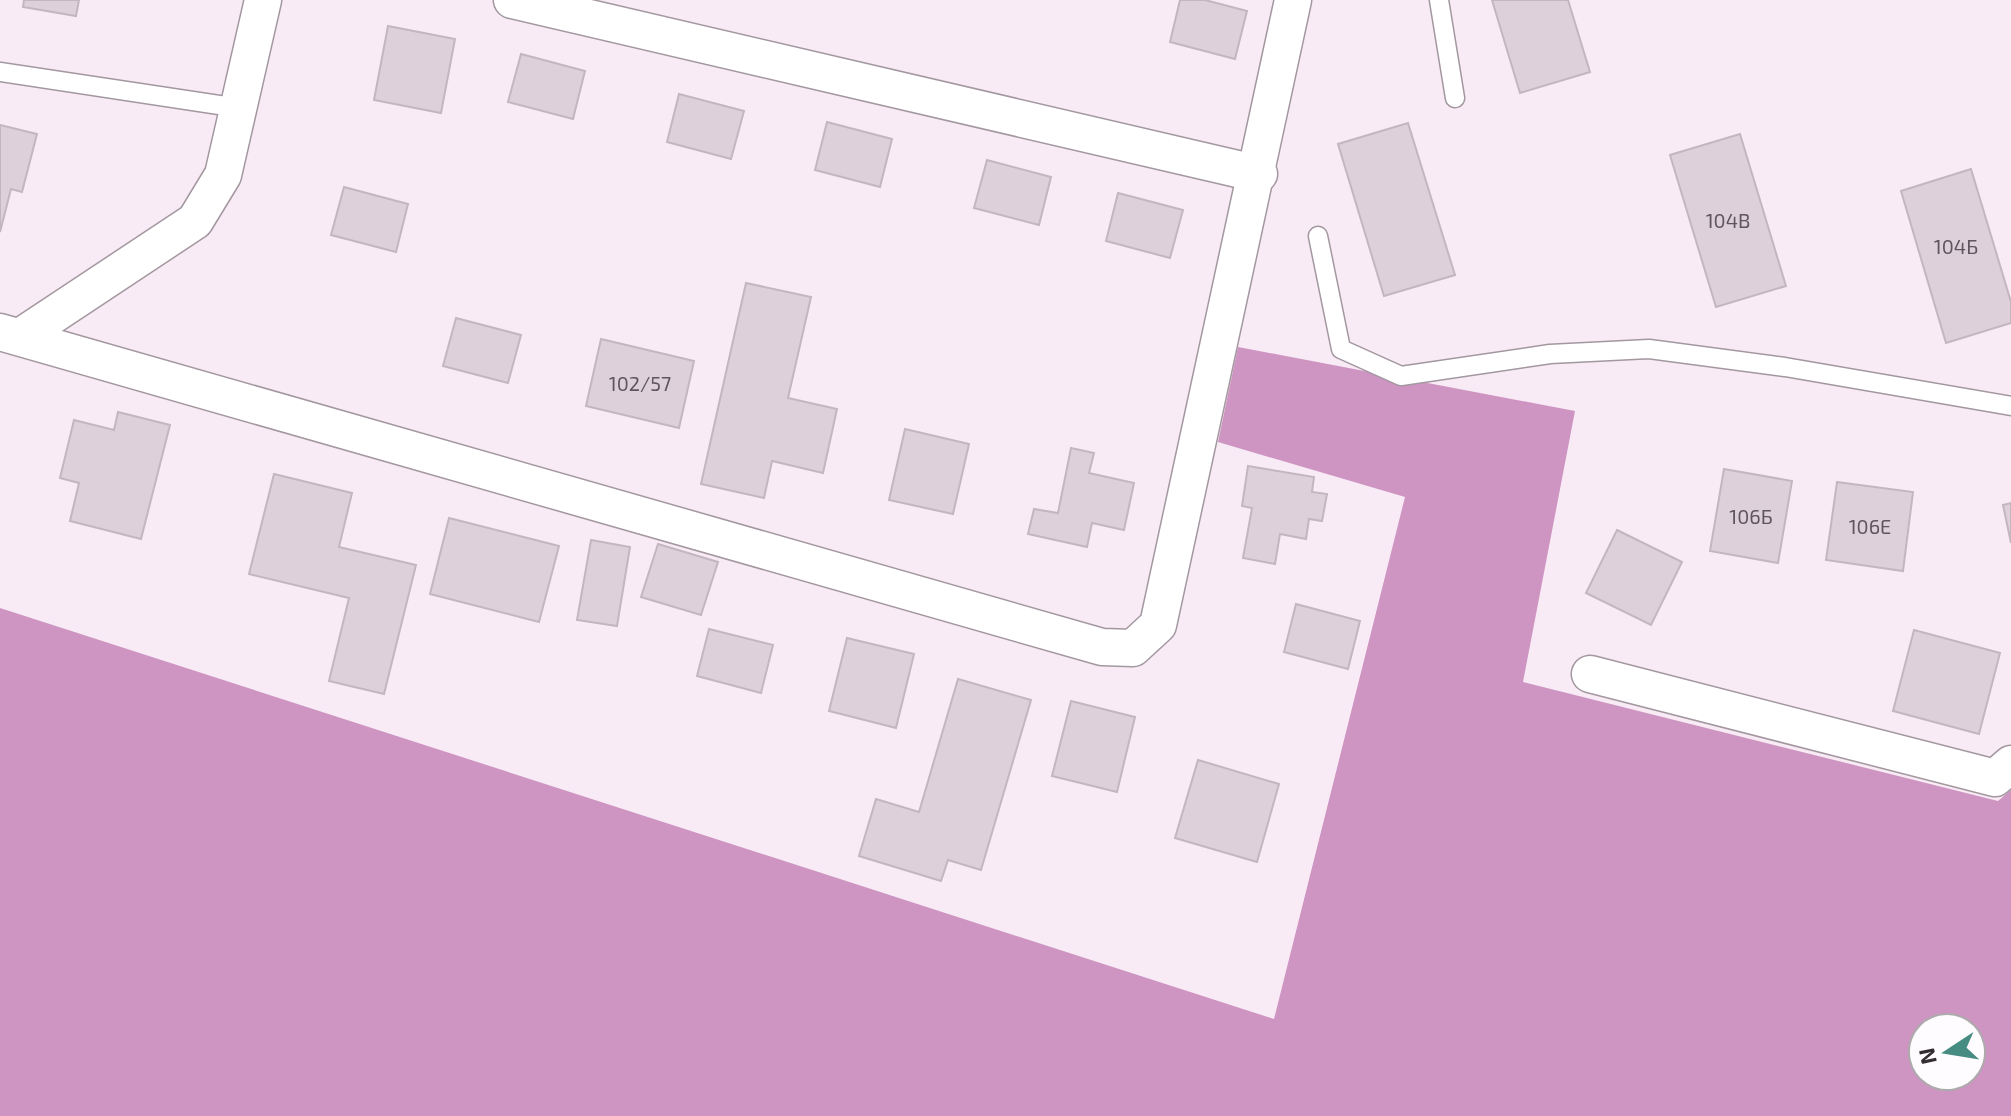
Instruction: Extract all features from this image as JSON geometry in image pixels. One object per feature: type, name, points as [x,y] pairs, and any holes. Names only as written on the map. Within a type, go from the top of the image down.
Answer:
[{"type":"street","points":[[10,334],[195,221],[223,175],[263,0]]},
{"type":"street","points":[[512,0],[1259,174]]},
{"type":"street","points":[[10,334],[1102,647],[1133,648],[1158,625],[1259,174],[1293,0]]},
{"type":"street","points":[[1590,674],[1995,778],[2011,764]]},
{"type":"lane","points":[[1439,0],[1455,98]]},
{"type":"lane","points":[[0,72],[239,108]]},
{"type":"lane","points":[[1318,236],[1341,349],[1401,376],[1550,354],[1649,349],[1785,367],[2011,406]]},
{"type":"shaded area","points":[[1238,347],[1575,411],[1523,682],[1998,801],[2011,790],[2011,1116],[0,1116],[0,608],[1274,1019],[1405,497],[1218,442]]},
{"type":"building","points":[[24,0],[79,0],[76,16],[23,7]]},
{"type":"building","points":[[1180,0],[1205,0],[1247,11],[1235,59],[1170,42]]},
{"type":"building","points":[[1492,0],[1568,0],[1590,72],[1520,93]]},
{"type":"building","points":[[388,26],[455,39],[441,113],[374,100]]},
{"type":"building","points":[[521,54],[585,71],[573,119],[508,102]]},
{"type":"building","points":[[679,94],[744,111],[731,159],[667,142]]},
{"type":"building","points":[[827,122],[892,139],[880,187],[815,170]]},
{"type":"building","points":[[1408,123],[1455,275],[1384,296],[1338,144]]},
{"type":"building","points":[[0,125],[37,134],[22,192],[11,189],[0,232]]},
{"type":"building","points":[[1740,134],[1786,286],[1716,307],[1670,155]]},
{"type":"building","points":[[987,160],[1051,177],[1039,225],[974,208]]},
{"type":"building","points":[[1971,169],[2011,302],[2011,323],[1946,343],[1901,191]]},
{"type":"building","points":[[344,187],[408,204],[396,252],[331,235]]},
{"type":"building","points":[[1118,193],[1183,210],[1170,258],[1106,241]]},
{"type":"building","points":[[746,283],[811,297],[788,398],[837,409],[823,473],[772,461],[764,498],[701,484]]},
{"type":"building","points":[[456,318],[521,335],[508,383],[443,366]]},
{"type":"building","points":[[601,339],[694,361],[679,428],[586,406]]},
{"type":"building","points":[[118,412],[170,425],[141,539],[70,521],[79,483],[60,478],[74,420],[114,430]]},
{"type":"building","points":[[905,429],[969,444],[953,514],[889,500]]},
{"type":"building","points":[[1071,448],[1094,453],[1089,473],[1134,483],[1124,530],[1092,523],[1087,547],[1028,534],[1034,509],[1058,513]]},
{"type":"building","points":[[1248,466],[1314,477],[1312,492],[1327,494],[1322,521],[1309,519],[1306,539],[1280,534],[1275,564],[1243,558],[1252,508],[1242,506]]},
{"type":"building","points":[[1724,469],[1792,481],[1778,563],[1710,551]]},
{"type":"building","points":[[274,474],[352,493],[339,547],[416,565],[384,694],[329,681],[349,598],[249,574]]},
{"type":"building","points":[[1837,482],[1913,492],[1903,571],[1826,560]]},
{"type":"building","points":[[2011,503],[2011,543],[2003,505]]},
{"type":"building","points":[[449,518],[559,546],[539,622],[430,594]]},
{"type":"building","points":[[1617,530],[1682,562],[1651,625],[1586,593]]},
{"type":"building","points":[[591,540],[630,547],[617,626],[577,620]]},
{"type":"building","points":[[658,544],[718,562],[701,615],[641,597]]},
{"type":"building","points":[[1296,604],[1360,621],[1348,669],[1284,652]]},
{"type":"building","points":[[709,629],[773,645],[761,693],[697,676]]},
{"type":"building","points":[[1914,630],[2000,653],[1979,734],[1893,711]]},
{"type":"building","points":[[847,638],[914,654],[896,728],[829,711]]},
{"type":"building","points":[[958,679],[1031,700],[981,870],[948,860],[941,881],[859,856],[876,799],[919,812]]},
{"type":"building","points":[[1071,701],[1135,717],[1117,792],[1052,776]]},
{"type":"building","points":[[1198,760],[1279,784],[1257,862],[1175,838]]}]
